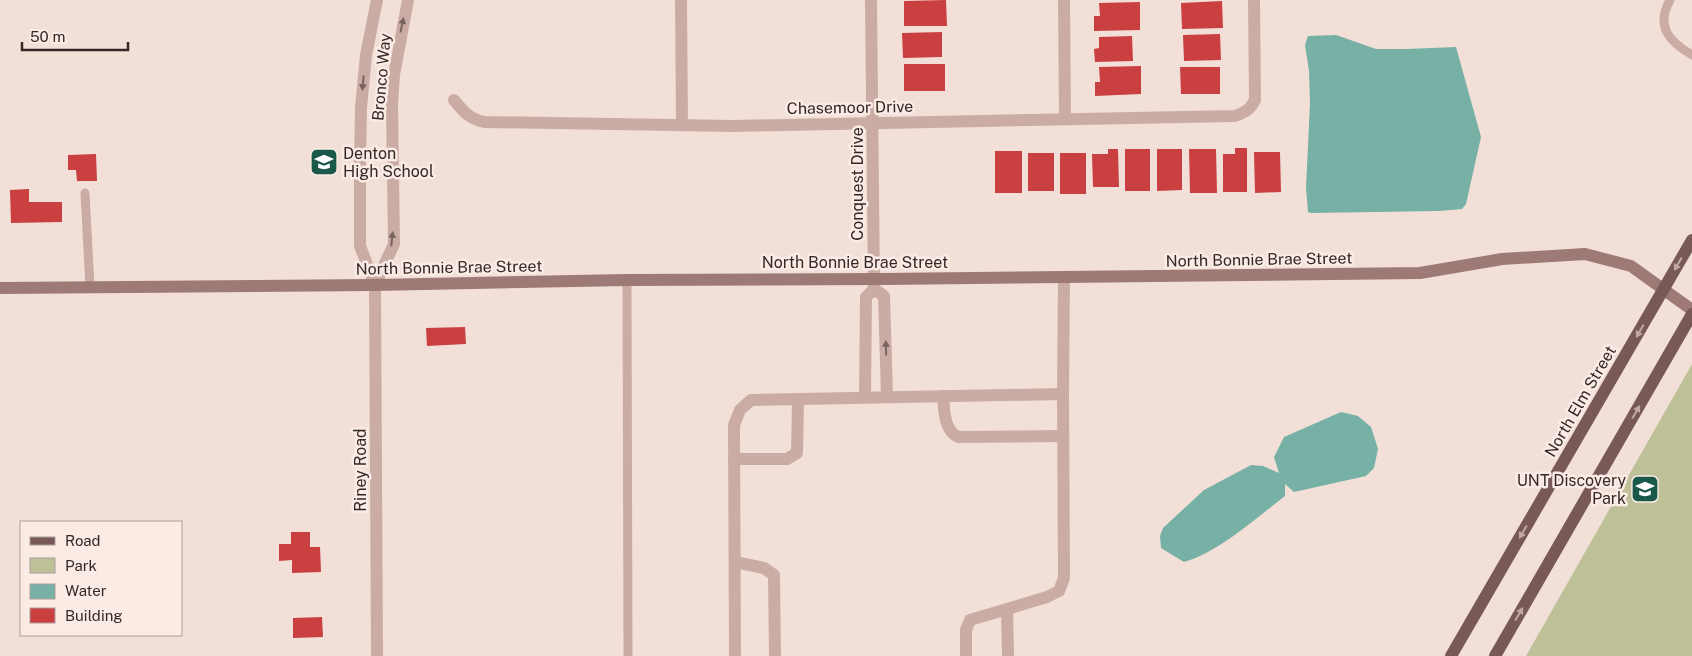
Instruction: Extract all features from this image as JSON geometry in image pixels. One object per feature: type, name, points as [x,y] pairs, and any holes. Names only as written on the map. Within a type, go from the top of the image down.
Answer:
[{"type":"main road","name":"North Elm Street","points":[[1451,656],[1692,240]]},
{"type":"main road","name":"North Bonnie Brae Street","points":[[0,288],[375,285],[627,280],[874,284],[1064,277],[1420,273],[1502,259],[1585,254],[1631,266],[1692,310]]},
{"type":"main road","points":[[1495,656],[1692,314]]},
{"type":"street","name":"Bronco Way","points":[[375,285],[360,246],[360,161],[361,108],[366,55],[377,0]]},
{"type":"street","name":"Bronco Way","points":[[375,285],[394,244],[392,104],[394,75],[408,0]]},
{"type":"street","points":[[681,0],[682,125]]},
{"type":"street","name":"Conquest Drive","points":[[871,0],[874,284]]},
{"type":"street","points":[[1064,0],[1065,118]]},
{"type":"street","name":"Chasemoor Drive","points":[[454,100],[470,118],[485,122],[682,125],[1235,116],[1246,112],[1252,107],[1255,100],[1254,0]]},
{"type":"street","points":[[966,656],[966,630],[970,620],[1047,597],[1059,591],[1064,578],[1064,277]]},
{"type":"street","points":[[865,397],[866,297],[874,284],[884,296],[887,396]]},
{"type":"street","name":"Riney Road","points":[[375,285],[377,656]]},
{"type":"street","points":[[735,656],[734,425],[740,410],[751,400],[1063,394]]},
{"type":"street","points":[[944,396],[944,416],[953,434],[958,437],[1063,436]]},
{"type":"street","points":[[734,459],[787,458],[797,453],[798,399]]},
{"type":"street","points":[[735,562],[764,568],[774,575],[775,656]]},
{"type":"street","points":[[1007,609],[1008,656]]},
{"type":"lane","points":[[1670,0],[1664,19],[1666,34],[1678,47],[1692,55]]},
{"type":"lane","points":[[85,193],[90,287]]},
{"type":"lane","points":[[627,280],[628,656]]},
{"type":"green space","name":"UNT Discovery Park","points":[[1692,364],[1692,656],[1526,656]]},
{"type":"water","points":[[1336,35],[1376,49],[1456,47],[1481,137],[1466,204],[1462,209],[1439,211],[1308,212],[1306,188],[1310,103],[1309,71],[1305,45],[1308,36]]},
{"type":"water","points":[[1341,412],[1358,416],[1371,427],[1378,449],[1374,468],[1366,476],[1294,492],[1285,484],[1285,496],[1250,524],[1224,543],[1184,562],[1161,548],[1160,536],[1163,528],[1204,490],[1251,465],[1263,466],[1279,473],[1274,457],[1284,437]]},
{"type":"building","points":[[946,0],[947,26],[904,26],[904,1]]},
{"type":"building","points":[[1222,1],[1223,28],[1182,29],[1181,3]]},
{"type":"building","points":[[1140,2],[1140,30],[1094,31],[1094,16],[1100,16],[1099,3]]},
{"type":"building","points":[[942,32],[942,57],[903,58],[902,33]]},
{"type":"building","points":[[1220,34],[1221,60],[1184,61],[1183,35]]},
{"type":"building","points":[[1132,36],[1133,61],[1095,62],[1094,49],[1099,48],[1099,37]]},
{"type":"building","points":[[904,64],[945,64],[945,91],[904,91]]},
{"type":"building","points":[[1141,66],[1141,94],[1095,96],[1095,82],[1100,82],[1099,67]]},
{"type":"building","points":[[1180,67],[1220,67],[1220,94],[1181,94]]},
{"type":"building","points":[[1235,148],[1247,148],[1247,192],[1223,192],[1223,154],[1235,154]]},
{"type":"building","points":[[1108,149],[1118,149],[1119,187],[1093,187],[1092,154],[1108,154]]},
{"type":"building","points":[[1125,149],[1150,149],[1150,191],[1125,191]]},
{"type":"building","points":[[1157,149],[1182,149],[1182,190],[1157,191]]},
{"type":"building","points":[[1189,149],[1216,149],[1217,193],[1190,193]]},
{"type":"building","points":[[995,151],[1022,151],[1022,193],[995,193]]},
{"type":"building","points":[[1254,152],[1280,152],[1281,192],[1255,193]]},
{"type":"building","points":[[1028,153],[1054,153],[1054,191],[1028,191]]},
{"type":"building","points":[[1060,153],[1086,153],[1086,194],[1060,194]]},
{"type":"building","points":[[96,154],[97,181],[77,181],[76,170],[68,170],[68,155]]},
{"type":"building","points":[[29,189],[29,202],[62,202],[62,222],[11,223],[10,190]]},
{"type":"building","points":[[465,327],[466,344],[427,346],[426,328]]},
{"type":"building","points":[[291,532],[310,532],[310,547],[320,547],[321,572],[292,573],[292,560],[279,561],[279,544],[291,544]]},
{"type":"building","points":[[322,617],[323,637],[293,638],[293,618]]},
{"type":"place","name":"Denton High School","points":[[324,162]]},
{"type":"place","name":"UNT Discovery Park","points":[[1645,489]]}]
